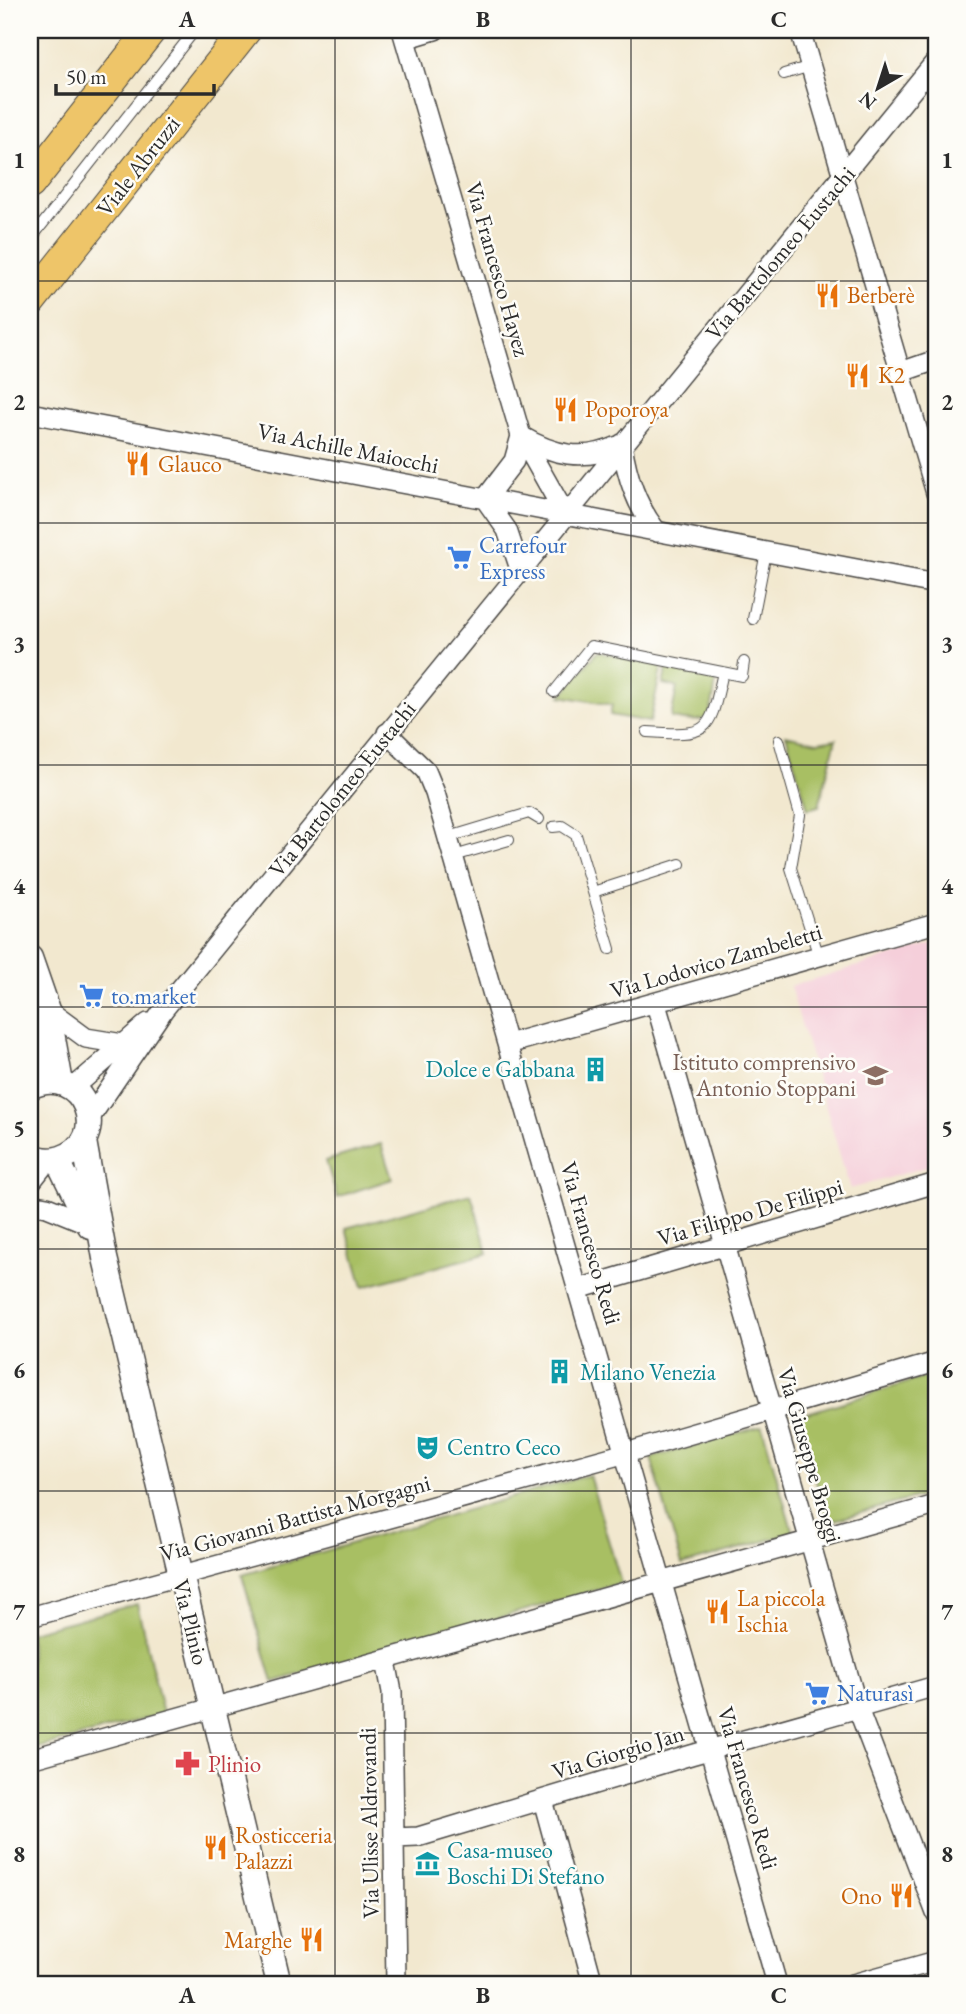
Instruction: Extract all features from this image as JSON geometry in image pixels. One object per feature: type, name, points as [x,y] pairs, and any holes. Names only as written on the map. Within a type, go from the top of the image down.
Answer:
[{"type":"main road","points":[[30,184],[151,30]]},
{"type":"main road","name":"Viale Abruzzi","points":[[30,302],[246,30]]},
{"type":"street","points":[[404,35],[435,30]]},
{"type":"street","points":[[800,30],[936,493]]},
{"type":"street","name":"Via Francesco Hayez","points":[[404,35],[522,436],[565,514]]},
{"type":"street","name":"Via Bartolomeo Eustachi","points":[[30,1183],[45,1158],[72,1153],[164,1009],[936,61]]},
{"type":"street","points":[[901,372],[936,360]]},
{"type":"street","name":"Via Achille Maiocchi","points":[[30,413],[936,584]]},
{"type":"street","points":[[520,569],[507,530],[485,499],[514,461],[522,436],[555,452],[579,457],[597,454],[622,444],[631,487],[640,508],[657,532]]},
{"type":"street","name":"Via Francesco Redi","points":[[387,733],[426,771],[449,837],[777,1984]]},
{"type":"street","name":"Via Lodovico Zambeletti","points":[[508,1044],[936,923]]},
{"type":"street","points":[[32,967],[48,1010],[67,1086],[86,1105],[86,1130]]},
{"type":"street","points":[[32,967],[36,1055],[31,1086],[67,1086]]},
{"type":"street","name":"Via Giuseppe Broggi","points":[[656,1004],[858,1709],[936,1913]]},
{"type":"street","name":"Via Bartolomeo Eustachi","points":[[67,1086],[164,1009]]},
{"type":"street","points":[[48,1010],[86,1038],[123,1044]]},
{"type":"street","name":"Via Plinio","points":[[86,1130],[105,1258],[279,1984]]},
{"type":"street","name":"Via Plinio","points":[[45,1158],[89,1224],[105,1258]]},
{"type":"street","name":"Via Filippo De Filippi","points":[[578,1289],[936,1183]]},
{"type":"street","points":[[30,1204],[47,1207],[89,1224]]},
{"type":"street","name":"Via Giovanni Battista Morgagni","points":[[30,1617],[626,1453],[936,1362]]},
{"type":"street","points":[[30,1759],[936,1505]]},
{"type":"street","name":"Via Ulisse Aldrovandi","points":[[386,1661],[392,1692],[396,1984]]},
{"type":"street","name":"Via Giorgio Jan","points":[[394,1838],[418,1837],[711,1749],[936,1686]]},
{"type":"street","points":[[543,1800],[593,1984]]},
{"type":"street","points":[[853,1984],[936,1961]]},
{"type":"lane","name":"Viale Abruzzi","points":[[30,240],[195,30]]},
{"type":"lane","points":[[783,74],[811,66]]},
{"type":"lane","points":[[753,619],[766,552]]},
{"type":"lane","points":[[554,692],[591,646],[742,676],[744,662]]},
{"type":"lane","points":[[647,732],[691,735],[701,730],[713,715],[723,673]]},
{"type":"lane","points":[[779,740],[800,815],[791,868],[819,957]]},
{"type":"lane","points":[[449,837],[529,813],[539,819]]},
{"type":"lane","points":[[552,827],[562,826],[576,835],[610,949]]},
{"type":"lane","points":[[454,856],[509,840]]},
{"type":"lane","points":[[593,892],[680,864]]},
{"type":"shaded area","name":"Istituto comprensivo Antonio Stoppani","points":[[936,943],[936,1164],[850,1189],[790,986]]},
{"type":"green space","points":[[597,652],[662,665],[650,722],[610,715],[612,705],[561,696]]},
{"type":"green space","points":[[667,666],[717,676],[711,709],[704,719],[671,718],[677,687],[663,684]]},
{"type":"green space","points":[[786,735],[817,742],[836,739],[819,806],[808,809]]},
{"type":"green space","points":[[381,1144],[392,1179],[337,1197],[326,1161]]},
{"type":"green space","points":[[471,1194],[488,1253],[363,1287],[346,1228]]},
{"type":"green space","points":[[936,1374],[936,1492],[828,1522],[797,1416]]},
{"type":"green space","points":[[762,1426],[793,1533],[682,1565],[651,1458]]},
{"type":"green space","points":[[589,1475],[621,1583],[273,1682],[242,1575]]},
{"type":"green space","points":[[137,1604],[163,1714],[30,1750],[30,1632]]},
{"type":"place","name":"Berberè","points":[[827,295]]},
{"type":"place","name":"K2","points":[[858,375]]},
{"type":"place","name":"Poporoya","points":[[565,409]]},
{"type":"place","name":"Glauco","points":[[138,464]]},
{"type":"place","name":"Carrefour Express","points":[[459,558]]},
{"type":"place","name":"to.market","points":[[91,996]]},
{"type":"place","name":"Dolce e Gabbana","points":[[595,1069]]},
{"type":"place","name":"Istituto comprensivo Antonio Stoppani","points":[[876,1075]]},
{"type":"place","name":"Milano Venezia","points":[[560,1372]]},
{"type":"place","name":"Centro Ceco","points":[[427,1447]]},
{"type":"place","name":"La piccola Ischia","points":[[717,1611]]},
{"type":"place","name":"Naturasì","points":[[817,1693]]},
{"type":"place","name":"Plinio","points":[[188,1764]]},
{"type":"place","name":"Rosticceria Palazzi","points":[[215,1848]]},
{"type":"place","name":"Casa-museo Boschi Di Stefano","points":[[427,1863]]},
{"type":"place","name":"Ono","points":[[902,1896]]},
{"type":"place","name":"Marghe","points":[[312,1940]]}]
